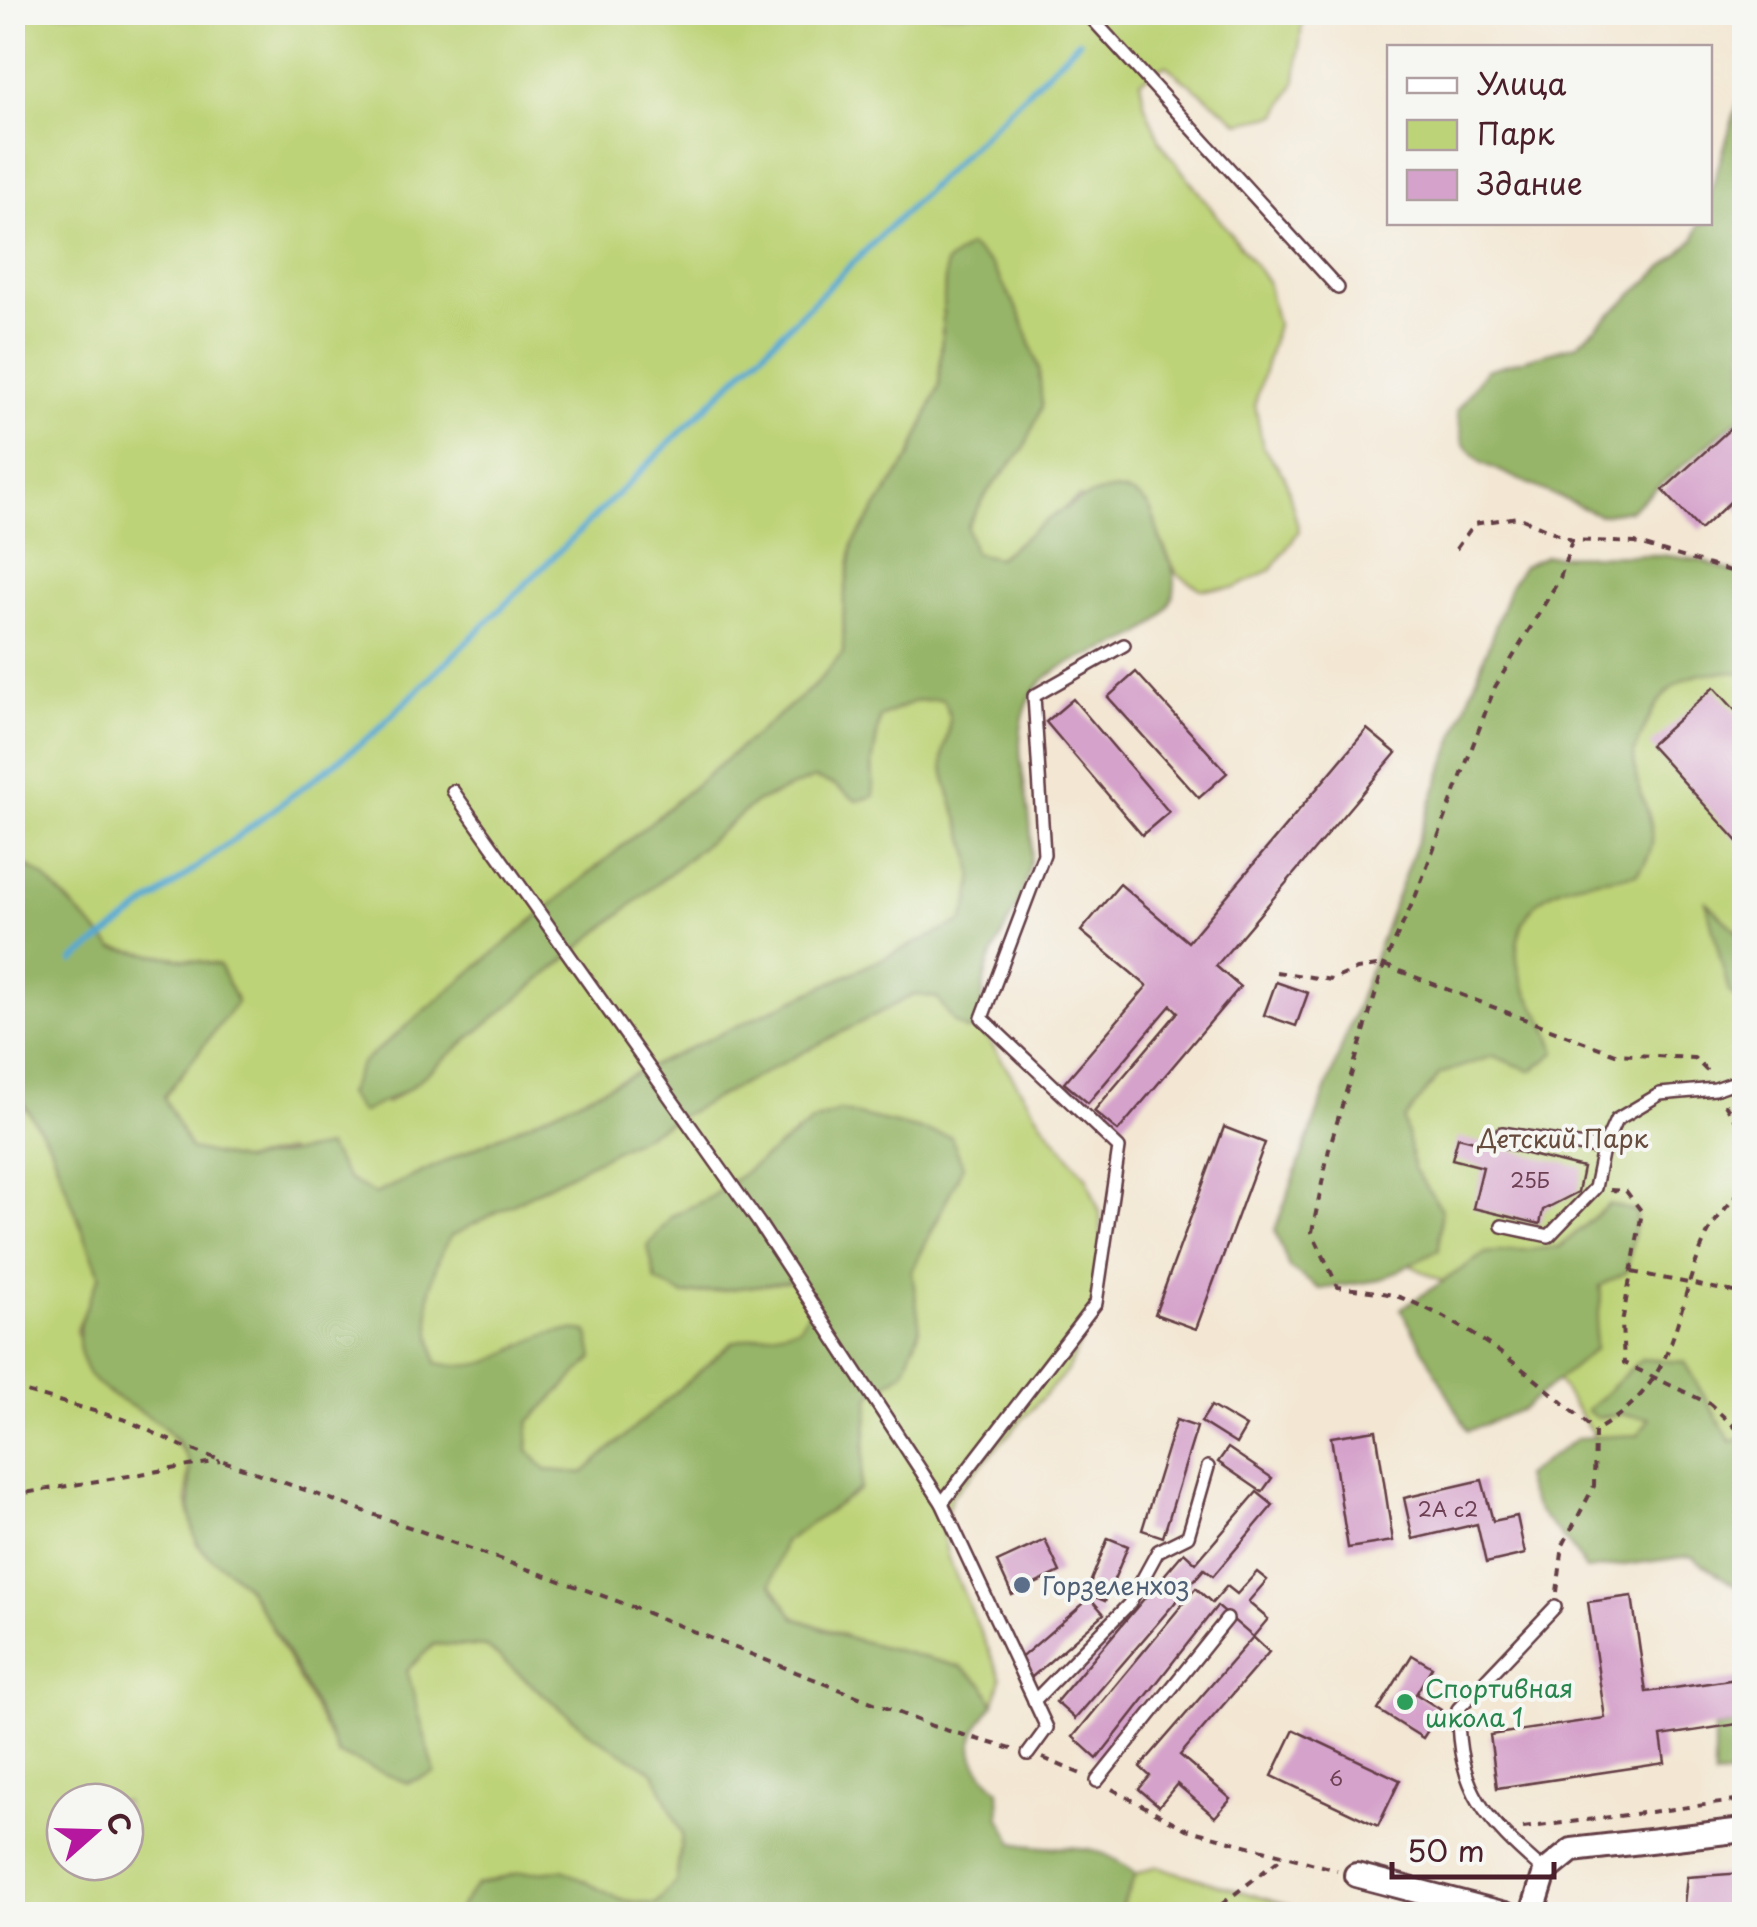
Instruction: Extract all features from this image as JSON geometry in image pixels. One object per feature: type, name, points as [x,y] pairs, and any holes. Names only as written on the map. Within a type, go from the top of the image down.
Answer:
[{"type":"street","points":[[1532,1914],[1545,1872],[1572,1850],[1744,1830]]},
{"type":"street","points":[[1356,1875],[1504,1914]]},
{"type":"lane","points":[[1086,12],[1338,288]]},
{"type":"lane","points":[[942,1503],[1096,1302],[1118,1148],[982,1018],[1044,854],[1034,696],[1124,645]]},
{"type":"lane","points":[[452,791],[760,1223],[942,1503],[1046,1728],[1028,1754]]},
{"type":"lane","points":[[1502,1226],[1549,1236],[1595,1188],[1616,1120],[1660,1094],[1715,1089],[1744,1080]]},
{"type":"lane","points":[[1502,1133],[1604,1149]]},
{"type":"lane","points":[[1034,1701],[1128,1604],[1158,1551],[1188,1536],[1208,1466]]},
{"type":"lane","points":[[1545,1872],[1498,1831],[1470,1791],[1458,1750],[1458,1709],[1555,1607]]},
{"type":"lane","points":[[1096,1781],[1227,1618]]},
{"type":"path","points":[[1456,548],[1474,524],[1518,518],[1572,540],[1635,543],[1744,574]]},
{"type":"path","points":[[1555,1607],[1563,1545],[1594,1486],[1595,1431],[1560,1399],[1459,1326],[1397,1296],[1338,1287],[1312,1232],[1329,1150],[1384,965],[1416,896],[1495,687],[1560,578],[1572,540]]},
{"type":"path","points":[[1276,972],[1332,980],[1357,969],[1384,965],[1616,1054],[1694,1058],[1709,1072],[1715,1089],[1744,1133]]},
{"type":"path","points":[[1595,1431],[1619,1418],[1657,1378],[1708,1234],[1744,1186]]},
{"type":"path","points":[[1595,1188],[1626,1191],[1642,1212],[1622,1323],[1624,1363],[1710,1404],[1738,1430],[1744,1428]]},
{"type":"path","points":[[1632,1272],[1744,1294]]},
{"type":"path","points":[[12,1388],[126,1420],[223,1460],[617,1600],[932,1726],[1028,1754],[1096,1781],[1186,1829],[1356,1875]]},
{"type":"path","points":[[12,1495],[223,1460]]},
{"type":"path","points":[[1498,1831],[1744,1800]]},
{"type":"path","points":[[1209,1914],[1284,1856]]},
{"type":"green space","points":[[12,13],[1303,13],[1296,81],[1278,115],[1240,123],[1165,65],[1140,81],[1145,106],[1161,143],[1267,281],[1277,325],[1255,404],[1263,447],[1285,477],[1299,531],[1272,569],[1235,588],[1201,589],[1177,574],[1161,541],[1079,497],[998,558],[974,554],[966,527],[988,491],[1024,449],[946,264],[939,386],[910,457],[853,544],[844,599],[843,653],[814,686],[361,1064],[386,1103],[408,1089],[756,802],[814,778],[835,785],[857,801],[873,796],[872,765],[880,717],[915,701],[944,699],[948,709],[944,773],[971,864],[972,882],[962,922],[375,1194],[286,1151],[243,1161],[190,1149],[164,1097],[237,1002],[219,965],[113,948],[43,876],[13,857]]},
{"type":"green space","points":[[1744,83],[1744,414],[1630,510],[1599,515],[1482,463],[1463,443],[1457,411],[1486,370],[1576,345],[1695,239],[1699,225],[1712,225],[1712,187]]},
{"type":"green space","points":[[969,246],[992,265],[1020,314],[1039,368],[1042,407],[1024,449],[988,491],[967,527],[974,553],[998,558],[1071,505],[1113,490],[1132,493],[1148,506],[1175,580],[1169,605],[1140,635],[1061,668],[1044,679],[1032,695],[1024,714],[1020,753],[1031,833],[1029,867],[1022,894],[988,966],[979,1025],[967,1030],[955,1023],[937,998],[915,994],[451,1236],[432,1282],[430,1330],[437,1363],[462,1366],[499,1358],[546,1335],[588,1332],[593,1358],[529,1422],[528,1450],[546,1470],[583,1473],[733,1342],[799,1327],[814,1302],[792,1281],[684,1295],[656,1281],[648,1246],[672,1216],[713,1196],[813,1121],[840,1111],[951,1137],[963,1166],[912,1271],[920,1329],[904,1372],[870,1395],[860,1489],[784,1542],[771,1584],[795,1618],[842,1636],[961,1667],[984,1685],[994,1704],[977,1728],[972,1748],[980,1768],[999,1790],[1000,1818],[1014,1843],[1089,1849],[1103,1853],[1136,1874],[1118,1914],[455,1914],[476,1885],[519,1873],[563,1870],[621,1900],[656,1904],[676,1882],[682,1834],[654,1772],[590,1733],[487,1647],[434,1644],[407,1670],[435,1773],[407,1783],[338,1754],[259,1607],[241,1581],[196,1540],[189,1464],[177,1441],[150,1417],[95,1382],[81,1357],[81,1321],[100,1275],[49,1143],[13,1087],[12,857],[43,876],[113,948],[219,965],[237,1002],[164,1097],[190,1149],[244,1161],[327,1147],[348,1179],[375,1194],[962,922],[972,882],[971,864],[944,773],[949,718],[943,699],[915,701],[880,717],[872,765],[874,796],[857,801],[835,785],[814,778],[756,802],[408,1089],[361,1113],[347,1094],[361,1064],[814,686],[843,653],[844,599],[853,544],[910,457],[939,386],[946,263]]},
{"type":"green space","points":[[1660,555],[1699,560],[1744,576],[1744,673],[1710,673],[1684,680],[1653,711],[1634,756],[1635,773],[1652,830],[1652,844],[1637,874],[1561,888],[1536,904],[1521,927],[1519,969],[1556,1052],[1532,1071],[1493,1056],[1440,1074],[1404,1120],[1414,1168],[1441,1209],[1439,1250],[1380,1280],[1320,1289],[1289,1268],[1275,1230],[1510,586],[1523,566],[1545,556]]},
{"type":"green space","name":"Детский Парк","points":[[1744,626],[1744,1538],[1624,1481],[1526,1333],[1491,1305],[1379,1250],[1352,1169],[1536,751]]},
{"type":"green space","points":[[1706,902],[1744,938],[1744,1003],[1729,992]]},
{"type":"green space","points":[[915,994],[937,997],[955,1023],[967,1030],[979,1025],[1042,1122],[1087,1178],[1100,1213],[1103,1256],[1098,1305],[1067,1371],[951,1497],[942,1530],[948,1558],[1001,1678],[994,1704],[984,1685],[795,1618],[771,1584],[784,1542],[860,1489],[870,1395],[919,1329],[912,1271],[939,1217],[951,1137],[840,1111],[813,1121],[713,1196],[672,1216],[684,1295],[792,1281],[814,1301],[799,1327],[637,1430],[583,1473],[546,1471],[528,1450],[529,1422],[555,1393],[522,1344],[482,1364],[450,1365],[437,1363],[430,1330],[432,1282],[451,1236]]},
{"type":"green space","points":[[12,1087],[49,1143],[100,1275],[76,1332],[114,1397],[159,1420],[189,1460],[187,1500],[197,1544],[242,1581],[266,1617],[338,1754],[364,1764],[407,1670],[434,1644],[487,1647],[590,1733],[654,1772],[682,1834],[676,1882],[656,1904],[621,1900],[562,1870],[455,1914],[13,1914]]},
{"type":"green space","points":[[1609,1204],[1637,1212],[1627,1272],[1600,1286],[1595,1349],[1523,1409],[1468,1431],[1401,1309],[1486,1253],[1560,1247]]},
{"type":"green space","points":[[1641,1359],[1684,1362],[1731,1442],[1744,1437],[1744,1592],[1691,1556],[1586,1570],[1528,1491],[1524,1476],[1578,1438],[1638,1435],[1650,1418],[1619,1414],[1597,1418],[1587,1411]]},
{"type":"green space","points":[[1744,1721],[1744,1773],[1714,1777],[1714,1730]]},
{"type":"green space","points":[[1156,1866],[1317,1914],[1118,1914],[1136,1874]]},
{"type":"building","points":[[1744,416],[1744,515],[1731,501],[1700,530],[1663,490]]},
{"type":"building","points":[[1136,672],[1227,773],[1199,798],[1108,697]]},
{"type":"building","points":[[1714,687],[1744,720],[1744,848],[1650,745]]},
{"type":"building","points":[[1073,699],[1169,812],[1142,835],[1046,722]]},
{"type":"building","points":[[1367,729],[1396,753],[1216,966],[1240,987],[1118,1131],[1094,1111],[1178,1012],[1171,1005],[1088,1103],[1064,1083],[1147,986],[1081,931],[1120,884],[1188,942]]},
{"type":"building","points":[[1276,982],[1308,993],[1296,1026],[1264,1015]]},
{"type":"building","points":[[1224,1127],[1265,1143],[1196,1329],[1155,1314]]},
{"type":"building","points":[[1458,1137],[1583,1168],[1578,1192],[1543,1210],[1540,1224],[1473,1208],[1483,1167],[1452,1159]]},
{"type":"building","points":[[1211,1406],[1246,1427],[1236,1444],[1201,1422]]},
{"type":"building","points":[[1176,1420],[1197,1427],[1163,1537],[1142,1530]]},
{"type":"building","points":[[1376,1430],[1393,1541],[1348,1548],[1331,1437]]},
{"type":"building","points":[[1228,1448],[1272,1478],[1262,1492],[1218,1462]]},
{"type":"building","points":[[1482,1480],[1493,1521],[1517,1516],[1525,1554],[1486,1563],[1477,1524],[1413,1539],[1404,1498]]},
{"type":"building","points":[[1257,1492],[1273,1505],[1213,1576],[1204,1569],[1075,1719],[1056,1702],[1184,1552],[1196,1563]]},
{"type":"building","points":[[1108,1538],[1128,1546],[1105,1601],[1086,1593]]},
{"type":"building","points":[[1045,1540],[1060,1572],[1012,1595],[997,1562]]},
{"type":"building","points":[[1257,1572],[1267,1580],[1248,1602],[1268,1619],[1253,1637],[1217,1606],[1097,1759],[1073,1737],[1196,1588],[1212,1603],[1227,1586],[1237,1594]]},
{"type":"building","points":[[1632,1596],[1646,1692],[1744,1678],[1744,1723],[1661,1736],[1665,1763],[1497,1788],[1490,1735],[1605,1718],[1588,1602]]},
{"type":"building","points":[[1090,1598],[1104,1614],[1032,1677],[1017,1661]]},
{"type":"building","points":[[1253,1637],[1269,1652],[1180,1755],[1231,1799],[1215,1817],[1177,1784],[1159,1806],[1139,1789],[1150,1776],[1140,1767]]},
{"type":"building","name":"Спортивная школа 1","points":[[1412,1655],[1432,1667],[1416,1694],[1441,1710],[1423,1738],[1378,1710]]},
{"type":"building","points":[[1294,1730],[1400,1780],[1378,1826],[1272,1776]]},
{"type":"building","points":[[1744,1873],[1744,1914],[1683,1914],[1687,1877]]},
{"type":"waterway","points":[[73,961],[372,735],[1079,41]]},
{"type":"place","name":"Горзеленхоз","points":[[1022,1585]]},
{"type":"place","name":"Спортивная школа 1","points":[[1405,1702]]}]
